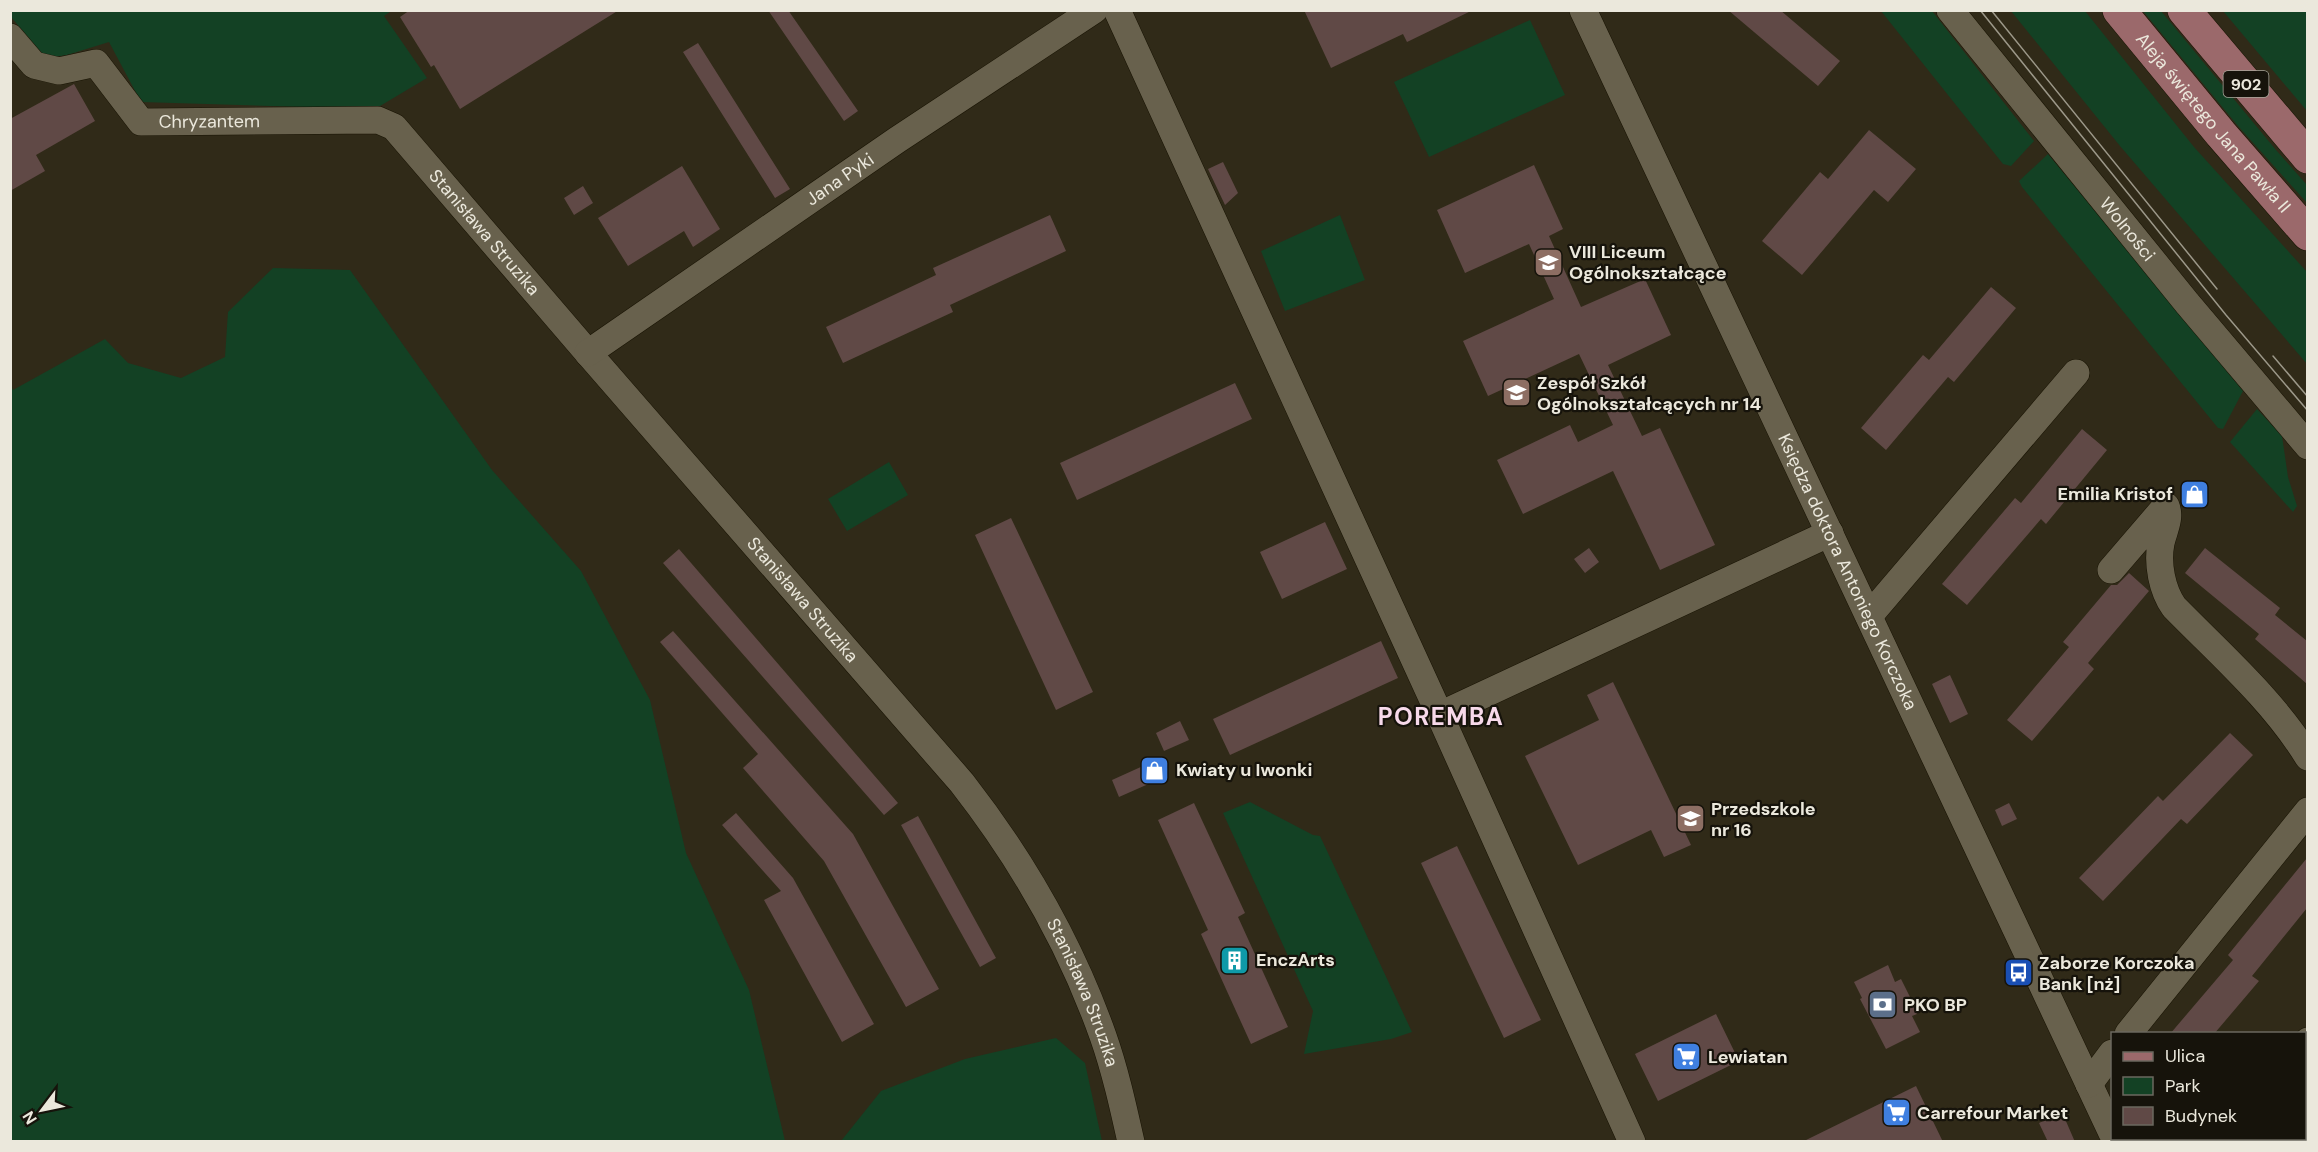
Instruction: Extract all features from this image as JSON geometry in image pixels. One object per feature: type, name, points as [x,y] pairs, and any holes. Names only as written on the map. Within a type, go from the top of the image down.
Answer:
[{"type":"main road","name":"Aleja świętego Jana Pawła II","points":[[2119,10],[2220,134],[2307,234]]},
{"type":"main road","name":"902","points":[[2184,10],[2307,157]]},
{"type":"street","name":"Jana Pyki","points":[[588,353],[897,141],[1094,10]]},
{"type":"street","points":[[1117,10],[1440,715],[1632,1142]]},
{"type":"street","name":"Księdza doktora Antoniego Korczoka","points":[[1583,10],[2111,1131]]},
{"type":"street","name":"Wolności","points":[[1950,10],[2187,303],[2307,446]]},
{"type":"street","name":"Chryzantem","points":[[10,38],[34,65],[59,71],[96,63],[141,122],[378,120]]},
{"type":"street","name":"Stanisława Struzika","points":[[378,120],[394,127],[962,783],[987,816],[1036,889],[1054,922],[1087,995],[1115,1073],[1131,1142]]},
{"type":"street","points":[[1869,616],[2076,373]]},
{"type":"street","points":[[2111,570],[2166,506],[2169,514],[2160,546],[2162,582],[2166,596],[2252,687],[2294,735],[2307,757]]},
{"type":"street","points":[[1440,715],[1830,533]]},
{"type":"street","points":[[2130,1032],[2307,811]]},
{"type":"street","points":[[2089,1084],[2111,1054]]},
{"type":"green space","points":[[10,11],[391,11],[384,16],[427,78],[375,109],[141,102],[109,42],[67,55],[46,58],[11,17]]},
{"type":"green space","points":[[1881,11],[1932,11],[2034,141],[2011,166],[2003,164]]},
{"type":"green space","points":[[2011,11],[2085,11],[2194,147],[2307,272],[2307,364],[2120,146]]},
{"type":"green space","points":[[2143,11],[2161,11],[2307,185],[2307,203],[2238,126]]},
{"type":"green space","points":[[2223,11],[2307,11],[2307,111]]},
{"type":"green space","points":[[1530,20],[1565,95],[1429,157],[1394,82]]},
{"type":"green space","points":[[2048,154],[2243,391],[2223,429],[2218,428],[2022,187],[2019,181]]},
{"type":"green space","points":[[1340,215],[1365,280],[1285,311],[1261,251]]},
{"type":"green space","points":[[273,268],[350,270],[492,470],[581,571],[650,700],[686,853],[749,990],[785,1141],[11,1141],[11,385],[13,390],[105,339],[128,363],[181,378],[225,357],[228,312]]},
{"type":"green space","points":[[2257,409],[2282,436],[2288,477],[2297,506],[2293,512],[2230,442]]},
{"type":"green space","points":[[889,462],[908,495],[847,531],[828,499]]},
{"type":"green space","points":[[1250,802],[1313,835],[1320,836],[1412,1032],[1391,1039],[1304,1054],[1313,1011],[1223,813]]},
{"type":"green space","points":[[1056,1038],[1085,1063],[1102,1141],[841,1141],[881,1091],[965,1059]]},
{"type":"building","points":[[410,10],[619,10],[460,109],[434,65],[431,67],[400,17]]},
{"type":"building","points":[[768,10],[788,10],[858,111],[844,121]]},
{"type":"building","points":[[1304,10],[1473,10],[1407,42],[1403,34],[1331,68]]},
{"type":"building","points":[[1728,10],[1780,10],[1840,61],[1818,86]]},
{"type":"building","points":[[698,43],[790,189],[775,198],[683,52]]},
{"type":"building","points":[[74,84],[95,121],[36,155],[45,171],[10,191],[10,119]]},
{"type":"building","points":[[1869,130],[1916,169],[1888,202],[1874,190],[1802,275],[1762,241],[1820,172],[1828,179]]},
{"type":"building","points":[[1223,162],[1238,193],[1225,205],[1208,169]]},
{"type":"building","points":[[1534,165],[1563,229],[1549,236],[1581,307],[1645,279],[1671,335],[1608,365],[1642,436],[1660,428],[1715,545],[1660,570],[1613,471],[1523,514],[1497,460],[1570,425],[1578,442],[1613,425],[1579,354],[1488,396],[1463,341],[1554,299],[1529,244],[1465,273],[1437,210]]},
{"type":"building","points":[[682,166],[720,229],[693,247],[684,231],[628,266],[598,218]]},
{"type":"building","points":[[583,186],[593,203],[574,215],[564,198]]},
{"type":"building","points":[[1050,215],[1066,251],[950,305],[953,312],[843,363],[826,327],[936,275],[933,268]]},
{"type":"building","points":[[1991,287],[2016,308],[1954,382],[1948,377],[1886,450],[1861,428],[1923,355],[1929,360]]},
{"type":"building","points":[[1235,383],[1252,419],[1077,500],[1060,463]]},
{"type":"building","points":[[2082,429],[2107,450],[2046,524],[2041,519],[1967,605],[1942,584],[2015,498],[2021,503]]},
{"type":"building","points":[[1011,518],[1093,692],[1056,710],[975,535]]},
{"type":"building","points":[[1325,522],[1347,569],[1282,599],[1260,552]]},
{"type":"building","points":[[1589,548],[1599,562],[1585,573],[1574,559]]},
{"type":"building","points":[[2205,548],[2280,608],[2275,615],[2307,641],[2307,684],[2255,639],[2259,634],[2185,573]]},
{"type":"building","points":[[679,549],[898,803],[884,815],[663,563]]},
{"type":"building","points":[[2129,573],[2149,591],[2088,663],[2094,669],[2032,741],[2007,720],[2069,647],[2063,642],[2111,585],[2117,585]]},
{"type":"building","points":[[673,631],[853,834],[939,989],[906,1007],[824,861],[743,768],[758,754],[660,642]]},
{"type":"building","points":[[1381,641],[1398,678],[1230,755],[1213,719]]},
{"type":"building","points":[[1950,675],[1968,714],[1950,723],[1932,684]]},
{"type":"building","points":[[1613,682],[1691,845],[1664,857],[1651,830],[1578,865],[1525,756],[1599,720],[1587,695]]},
{"type":"building","points":[[1180,721],[1189,740],[1164,751],[1156,733]]},
{"type":"building","points":[[2230,733],[2253,755],[2187,824],[2181,819],[2103,901],[2079,878],[2158,796],[2163,801]]},
{"type":"building","points":[[1154,761],[1162,778],[1119,797],[1112,780]]},
{"type":"building","points":[[1194,803],[1245,913],[1238,917],[1288,1027],[1251,1044],[1201,934],[1208,930],[1158,820]]},
{"type":"building","points":[[2009,803],[2017,819],[2002,826],[1995,810]]},
{"type":"building","points":[[736,813],[793,878],[874,1024],[842,1042],[764,900],[781,891],[722,825]]},
{"type":"building","points":[[918,816],[996,958],[980,967],[901,825]]},
{"type":"building","points":[[1457,846],[1541,1020],[1504,1038],[1421,863]]},
{"type":"building","points":[[2307,858],[2307,908],[2252,976],[2259,981],[2216,1032],[2172,1032],[2233,960],[2228,955]]},
{"type":"building","points":[[1888,965],[1895,982],[1901,979],[1913,1003],[1917,1014],[1912,1016],[1920,1032],[1886,1049],[1860,999],[1862,998],[1854,982]]},
{"type":"building","name":"Lewiatan","points":[[1716,1014],[1739,1061],[1658,1101],[1635,1054]]},
{"type":"building","name":"Carrefour Market","points":[[1916,1086],[1943,1142],[1802,1142]]},
{"type":"building","points":[[2062,1112],[2075,1142],[2048,1142],[2039,1123]]},
{"type":"tram line","points":[[1980,10],[2226,315],[2308,411]]},
{"type":"tram line","points":[[1991,10],[2217,289]]},
{"type":"tram line","points":[[2273,356],[2308,397]]},
{"type":"place","name":"VIII Liceum Ogólnokształcące","points":[[1548,262]]},
{"type":"place","name":"Zespół Szkół Ogólnokształcących nr 14","points":[[1516,393]]},
{"type":"place","name":"Emilia Kristof","points":[[2194,494]]},
{"type":"place","name":"Kwiaty u Iwonki","points":[[1155,770]]},
{"type":"place","name":"Przedszkole nr 16","points":[[1690,819]]},
{"type":"place","name":"EnczArts","points":[[1235,960]]},
{"type":"place","name":"Zaborze Korczoka Bank [nż]","points":[[2018,973]]},
{"type":"place","name":"PKO BP","points":[[1883,1005]]},
{"type":"place","name":"Lewiatan","points":[[1687,1057]]},
{"type":"place","name":"Carrefour Market","points":[[1896,1113]]},
{"type":"district","name":"POREMBA","points":[[1441,716]]}]
